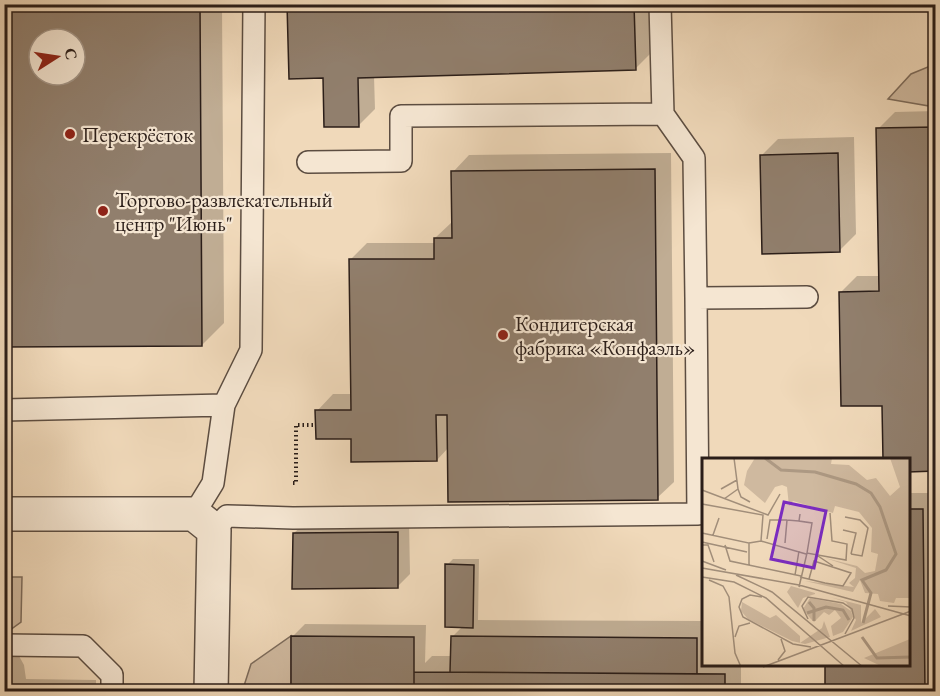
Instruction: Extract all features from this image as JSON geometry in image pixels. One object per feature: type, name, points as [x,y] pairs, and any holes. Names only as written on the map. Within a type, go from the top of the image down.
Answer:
[{"type":"street","points":[[4,514],[204,522],[212,692]]},
{"type":"lane","points":[[254,4],[251,350],[224,405],[213,483],[204,522],[227,516],[293,518],[698,514],[694,158],[663,114],[660,4]]},
{"type":"lane","points":[[309,162],[401,161],[401,116],[663,114]]},
{"type":"lane","points":[[696,298],[807,297]]},
{"type":"lane","points":[[4,410],[224,405]]},
{"type":"lane","points":[[4,645],[83,646],[112,675],[112,692]]},
{"type":"shaded area","points":[[935,64],[935,107],[888,99],[911,74]]},
{"type":"shaded area","points":[[935,471],[936,691],[932,692],[930,472]]},
{"type":"shaded area","points":[[5,577],[22,577],[21,622],[10,630],[5,630]]},
{"type":"shaded area","points":[[291,636],[291,691],[242,692],[251,664]]},
{"type":"building","name":"Торгово-развлекательный центр \"Июнь\"","points":[[4,4],[200,4],[202,346],[4,347]]},
{"type":"building","points":[[287,4],[634,4],[636,70],[358,78],[359,127],[324,127],[323,78],[289,79]]},
{"type":"building","points":[[936,127],[936,471],[910,472],[910,458],[883,458],[882,406],[841,406],[839,292],[879,291],[876,128]]},
{"type":"building","points":[[838,153],[840,252],[762,254],[760,155]]},
{"type":"building","name":"Кондитерская фабрика «Конфаэль»","points":[[655,169],[658,500],[448,502],[447,415],[436,415],[437,461],[351,462],[351,439],[316,439],[315,410],[351,410],[349,259],[434,259],[434,238],[452,238],[451,171]]},
{"type":"building","points":[[910,509],[923,509],[925,692],[825,692],[825,666],[910,666]]},
{"type":"building","points":[[398,532],[398,588],[292,589],[293,533]]},
{"type":"building","points":[[445,564],[474,565],[473,628],[445,627]]},
{"type":"building","points":[[291,636],[414,637],[414,692],[291,692]]},
{"type":"building","points":[[451,636],[697,638],[697,674],[450,672]]},
{"type":"building","points":[[414,672],[725,674],[725,692],[414,692]]},
{"type":"place","name":"Перекрёсток","points":[[70,134]]},
{"type":"place","name":"Торгово-развлекательный центр \"Июнь\"","points":[[103,211]]},
{"type":"place","name":"Кондитерская фабрика «Конфаэль»","points":[[503,335]]}]
